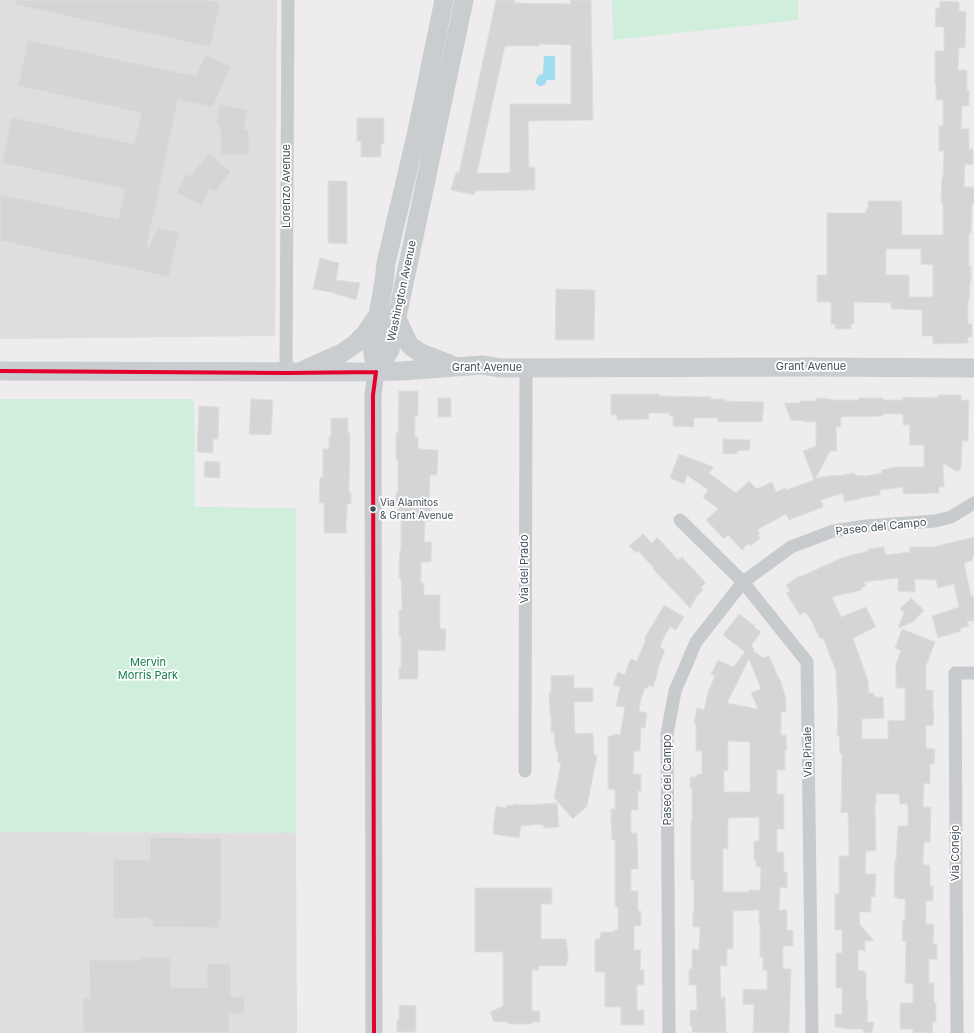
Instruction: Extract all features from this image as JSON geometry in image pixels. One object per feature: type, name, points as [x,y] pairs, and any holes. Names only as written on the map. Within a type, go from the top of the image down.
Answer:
[{"type":"main road","name":"Washington Avenue","points":[[376,372],[372,350],[386,263],[420,122],[444,0]]},
{"type":"main road","name":"Washington Avenue","points":[[376,372],[390,350],[464,0]]},
{"type":"main road","points":[[293,373],[342,353],[355,344],[366,333],[378,313]]},
{"type":"main road","points":[[397,319],[409,344],[412,347],[419,352],[455,367]]},
{"type":"main road","name":"Grant Avenue","points":[[0,371],[293,373],[401,372],[482,365],[501,368],[974,368]]},
{"type":"street","name":"Lorenzo Avenue","points":[[288,0],[293,373]]},
{"type":"street","name":"Via del Prado","points":[[525,771],[526,368]]},
{"type":"street","points":[[374,1033],[372,395],[376,372]]},
{"type":"street","name":"Paseo del Campo","points":[[669,1033],[667,734],[675,691],[696,642],[743,582],[791,547],[833,531],[866,526],[935,521],[951,517],[974,503]]},
{"type":"street","name":"Via Pinale","points":[[680,520],[743,582],[807,662],[812,1033]]},
{"type":"street","name":"Via Conejo","points":[[958,1033],[955,673],[974,673]]},
{"type":"shaded area","points":[[0,0],[277,0],[275,336],[0,339]]},
{"type":"shaded area","points":[[0,832],[296,833],[297,1033],[0,1033]]},
{"type":"green space","points":[[612,0],[798,0],[798,20],[613,40]]},
{"type":"green space","name":"Mervin Morris Park","points":[[0,399],[194,399],[195,507],[296,508],[296,833],[0,832]]},
{"type":"water","points":[[544,56],[555,56],[555,80],[547,80],[545,84],[539,86],[536,81],[539,75],[543,74]]},
{"type":"building","points":[[15,0],[208,0],[220,3],[211,47],[15,5]]},
{"type":"building","points":[[496,0],[515,0],[515,3],[571,4],[570,0],[591,0],[593,120],[528,121],[529,167],[535,167],[535,190],[475,191],[475,195],[451,190],[456,172],[459,173]],"holes":[[[539,44],[571,45],[571,104],[510,104],[510,173],[477,173],[505,46],[539,46]]]},
{"type":"building","points":[[940,1],[959,2],[959,11],[966,12],[965,48],[959,47],[958,70],[967,70],[969,106],[962,106],[961,129],[969,129],[969,149],[973,149],[973,165],[965,164],[964,187],[974,187],[971,233],[969,233],[969,266],[971,266],[971,282],[968,302],[968,324],[972,324],[972,337],[968,337],[968,343],[933,344],[933,336],[922,336],[922,310],[891,309],[891,303],[854,302],[854,324],[851,324],[851,329],[835,329],[835,324],[831,324],[831,302],[817,302],[817,275],[827,275],[827,213],[866,213],[866,209],[868,209],[868,201],[902,201],[902,235],[943,235],[943,203],[941,203],[944,151],[939,151],[939,126],[943,126],[943,100],[936,100],[935,85],[935,51],[944,51],[944,27],[935,27],[936,8],[940,8]],"holes":[[[886,249],[921,249],[921,264],[933,265],[933,297],[909,297],[909,275],[886,275]]]},
{"type":"building","points":[[28,40],[196,76],[205,55],[231,66],[213,107],[178,100],[147,247],[148,248],[158,227],[179,232],[169,277],[0,241],[0,194],[118,219],[125,189],[2,163],[11,117],[134,144],[141,113],[18,86]]},
{"type":"building","points":[[220,104],[248,110],[244,129],[249,129],[249,155],[221,155],[220,126],[216,125]]},
{"type":"building","points":[[357,118],[384,118],[384,144],[381,144],[381,157],[361,157],[361,141],[357,141]]},
{"type":"building","points":[[209,153],[231,172],[215,192],[210,188],[202,206],[176,193],[186,174],[190,176]]},
{"type":"building","points":[[328,181],[347,181],[347,244],[328,243]]},
{"type":"building","points":[[320,258],[339,263],[336,280],[360,283],[356,300],[330,292],[313,289]]},
{"type":"building","points":[[556,289],[595,290],[594,340],[555,340]]},
{"type":"building","points":[[399,391],[418,391],[418,416],[415,416],[415,437],[418,437],[418,449],[438,450],[437,475],[430,475],[429,507],[431,507],[431,521],[425,521],[424,542],[432,542],[431,562],[421,562],[421,583],[424,583],[424,595],[440,595],[440,629],[446,629],[445,651],[418,650],[418,679],[399,679],[399,668],[401,668],[401,636],[399,636],[399,610],[402,610],[401,578],[399,578],[401,520],[398,520],[398,503],[396,503],[396,492],[398,492],[398,460],[396,460],[396,433],[398,433]]},
{"type":"building","points":[[611,394],[659,394],[659,396],[711,397],[711,399],[725,399],[725,401],[764,402],[762,422],[718,422],[718,418],[694,418],[694,427],[673,426],[673,416],[669,416],[669,413],[649,413],[649,419],[617,420],[617,415],[611,415]]},
{"type":"building","points":[[938,395],[961,395],[961,400],[969,400],[968,441],[962,441],[961,467],[958,472],[943,463],[944,487],[939,487],[939,493],[903,494],[903,487],[880,490],[880,495],[844,502],[843,493],[821,500],[823,507],[789,520],[786,514],[757,530],[760,533],[758,535],[760,538],[751,546],[749,543],[742,550],[728,535],[724,539],[706,520],[718,509],[703,497],[708,490],[687,475],[684,484],[670,478],[679,454],[714,467],[709,473],[736,493],[749,481],[757,489],[772,482],[776,492],[785,488],[786,490],[814,480],[803,451],[816,446],[816,422],[791,420],[784,403],[816,401],[816,398],[831,400],[883,398],[883,400],[903,400],[903,397],[938,398]],"holes":[[[903,414],[903,425],[910,425],[909,445],[924,445],[924,467],[892,467],[881,470],[882,473],[864,476],[855,475],[854,473],[816,478],[830,451],[837,451],[836,427],[841,427],[841,417]]]},
{"type":"building","points":[[438,398],[451,398],[451,417],[438,417]]},
{"type":"building","points":[[251,399],[273,400],[271,435],[249,434]]},
{"type":"building","points":[[199,406],[219,407],[218,439],[213,439],[213,453],[197,452]]},
{"type":"building","points":[[331,418],[348,418],[348,433],[350,433],[349,492],[351,492],[351,504],[347,504],[346,533],[324,533],[324,503],[319,503],[320,477],[323,477],[323,449],[329,449],[329,437],[331,437]]},
{"type":"building","points":[[723,439],[750,440],[750,450],[737,451],[737,454],[723,454]]},
{"type":"building","points":[[205,461],[220,462],[220,478],[204,477]]},
{"type":"building","points":[[643,534],[652,543],[657,537],[678,560],[682,557],[706,583],[701,587],[703,590],[697,596],[690,608],[638,551],[636,553],[629,546]]},
{"type":"building","points":[[974,537],[973,560],[964,563],[971,596],[974,596],[974,621],[967,621],[969,626],[960,629],[961,631],[938,638],[932,616],[959,607],[954,584],[938,588],[936,580],[915,579],[915,592],[898,591],[898,578],[864,582],[866,586],[861,588],[862,590],[832,597],[841,617],[866,607],[876,627],[853,638],[868,681],[869,693],[874,693],[874,697],[883,697],[884,718],[862,719],[862,739],[888,739],[888,720],[905,721],[905,688],[896,688],[895,666],[901,651],[895,648],[902,629],[935,642],[926,666],[926,690],[933,690],[934,710],[933,726],[926,725],[926,748],[935,749],[934,764],[930,764],[930,784],[924,783],[923,807],[931,807],[930,842],[924,842],[923,865],[930,865],[930,886],[933,886],[933,901],[926,901],[926,924],[934,924],[933,944],[937,944],[937,959],[929,959],[929,983],[934,983],[936,1022],[932,1022],[933,1033],[913,1033],[913,1029],[900,1029],[900,1003],[913,1003],[913,984],[905,983],[906,941],[902,941],[903,920],[905,920],[905,899],[897,899],[897,897],[894,897],[898,826],[908,826],[908,807],[907,804],[900,804],[899,794],[876,794],[876,851],[866,851],[865,874],[876,874],[875,897],[871,897],[871,912],[859,912],[860,925],[874,941],[865,941],[865,951],[858,950],[858,970],[866,972],[866,1001],[868,1001],[867,1022],[874,1022],[872,1033],[863,1033],[863,1029],[844,1029],[835,1027],[835,1014],[842,1014],[842,988],[836,988],[836,953],[842,953],[842,930],[835,930],[835,894],[839,894],[839,856],[849,856],[848,812],[841,813],[842,754],[840,754],[839,735],[837,735],[838,712],[836,671],[823,638],[820,639],[811,620],[805,612],[800,615],[786,593],[790,591],[786,585],[799,576],[800,577],[841,558],[868,551],[868,549],[884,547],[885,555],[910,552],[910,547],[933,547]]},
{"type":"building","points":[[911,598],[924,610],[913,622],[898,628],[904,613],[900,609]]},
{"type":"building","points":[[664,605],[684,617],[676,630],[670,627],[664,637],[660,647],[665,650],[653,687],[648,685],[647,689],[645,688],[641,699],[639,711],[647,713],[645,728],[641,727],[640,751],[634,751],[633,774],[641,774],[641,791],[638,791],[638,810],[631,810],[631,833],[637,833],[638,869],[631,869],[631,891],[638,891],[638,911],[641,911],[641,926],[634,926],[634,950],[641,950],[640,970],[644,970],[644,985],[637,985],[637,1010],[644,1010],[644,1025],[621,1025],[621,1007],[605,1007],[605,972],[595,972],[595,939],[600,939],[601,932],[614,932],[614,930],[618,930],[618,907],[615,907],[615,840],[612,840],[611,821],[611,809],[615,809],[615,790],[608,789],[608,736],[613,736],[613,734],[620,735],[625,707],[616,706],[620,687],[613,685],[618,672],[625,675],[630,659],[637,661],[646,639],[644,639]]},
{"type":"building","points":[[739,614],[761,632],[751,646],[754,648],[753,650],[763,658],[769,656],[780,679],[786,699],[786,712],[781,712],[781,735],[786,735],[787,750],[785,750],[785,770],[777,770],[777,794],[784,794],[784,829],[777,829],[777,852],[784,852],[784,872],[787,872],[787,888],[780,887],[779,910],[787,910],[787,930],[793,930],[793,946],[783,946],[783,969],[791,969],[789,1033],[753,1033],[754,1004],[743,1005],[743,989],[767,990],[767,970],[763,970],[763,957],[760,957],[759,910],[733,911],[733,949],[727,949],[727,966],[720,966],[721,997],[725,997],[726,1033],[692,1032],[692,1026],[690,1026],[690,1010],[697,1010],[696,985],[689,985],[689,969],[692,969],[692,949],[699,950],[700,927],[693,927],[694,880],[691,880],[692,789],[690,789],[690,777],[697,777],[697,774],[702,774],[702,751],[696,751],[696,724],[694,723],[697,708],[704,710],[708,692],[715,676],[711,674],[718,660],[733,667],[745,652],[723,635]],"holes":[[[749,659],[761,689],[751,693],[758,709],[727,703]],[[728,741],[750,742],[750,792],[724,792],[724,771],[728,771]],[[759,817],[759,841],[754,841],[754,861],[756,861],[756,867],[761,867],[760,890],[749,890],[749,892],[723,892],[723,848],[728,849],[728,818]]]},
{"type":"building","points":[[574,675],[574,688],[593,688],[593,702],[574,702],[575,734],[593,733],[594,755],[597,756],[587,806],[573,819],[554,798],[561,763],[558,763],[558,752],[556,752],[554,732],[551,732],[549,693],[551,693],[551,676]]},
{"type":"building","points":[[557,803],[559,827],[544,828],[543,825],[540,824],[521,826],[519,838],[493,834],[496,806],[506,808],[507,805],[513,806],[513,804],[528,805]]},
{"type":"building","points":[[150,837],[221,838],[221,921],[219,921],[219,928],[152,927],[152,920],[149,920],[149,918],[113,919],[113,859],[150,859]]},
{"type":"building","points":[[475,888],[552,888],[552,904],[541,904],[541,939],[566,939],[568,959],[566,966],[539,966],[539,970],[532,970],[532,1011],[540,1011],[540,1022],[532,1022],[532,1024],[508,1024],[508,1022],[494,1022],[490,1012],[503,1006],[503,952],[475,952]]},
{"type":"building","points":[[140,957],[170,957],[171,987],[207,988],[207,964],[231,964],[231,996],[245,997],[244,1014],[229,1014],[229,1033],[83,1032],[83,998],[90,998],[89,960],[140,960]]},
{"type":"building","points":[[399,1005],[416,1006],[416,1032],[397,1032]]},
{"type":"transit line","points":[[0,371],[286,373],[376,372]]},
{"type":"transit line","points":[[374,1033],[373,395],[376,372]]},
{"type":"place","name":"Via Alamitos & Grant Avenue","points":[[373,509]]}]
